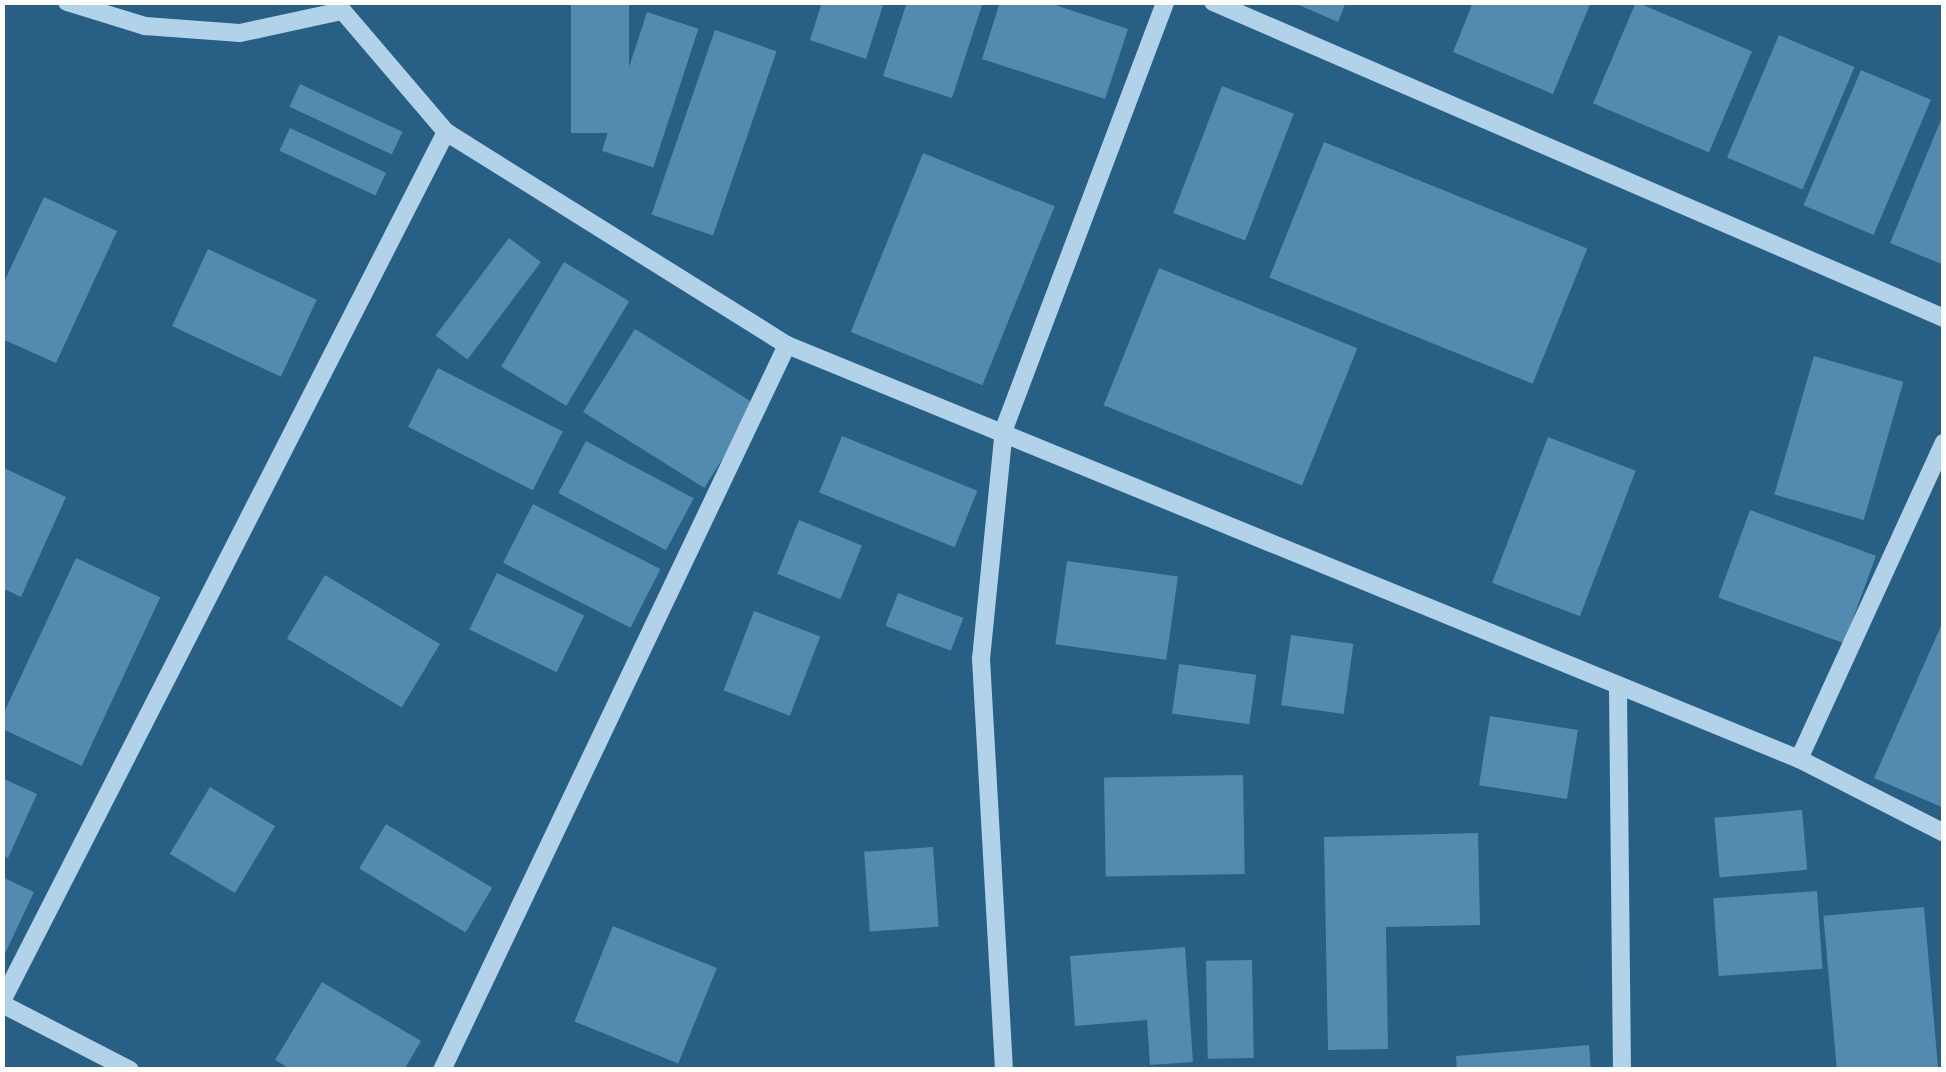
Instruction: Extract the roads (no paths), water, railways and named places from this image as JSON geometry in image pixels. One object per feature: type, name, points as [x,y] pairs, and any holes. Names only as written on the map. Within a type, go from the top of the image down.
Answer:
[{"type":"street","points":[[66,2],[145,26],[240,34],[339,6],[446,132],[788,344],[1004,428],[1618,690],[1799,759],[1944,833]]},
{"type":"street","points":[[1004,1070],[981,659],[1004,428],[1165,2]]},
{"type":"street","points":[[1213,2],[1944,318]]},
{"type":"street","points":[[130,1070],[2,1002],[446,132]]},
{"type":"street","points":[[442,1070],[788,344]]},
{"type":"street","points":[[1799,759],[1944,442]]},
{"type":"street","points":[[1618,690],[1622,1070]]}]
